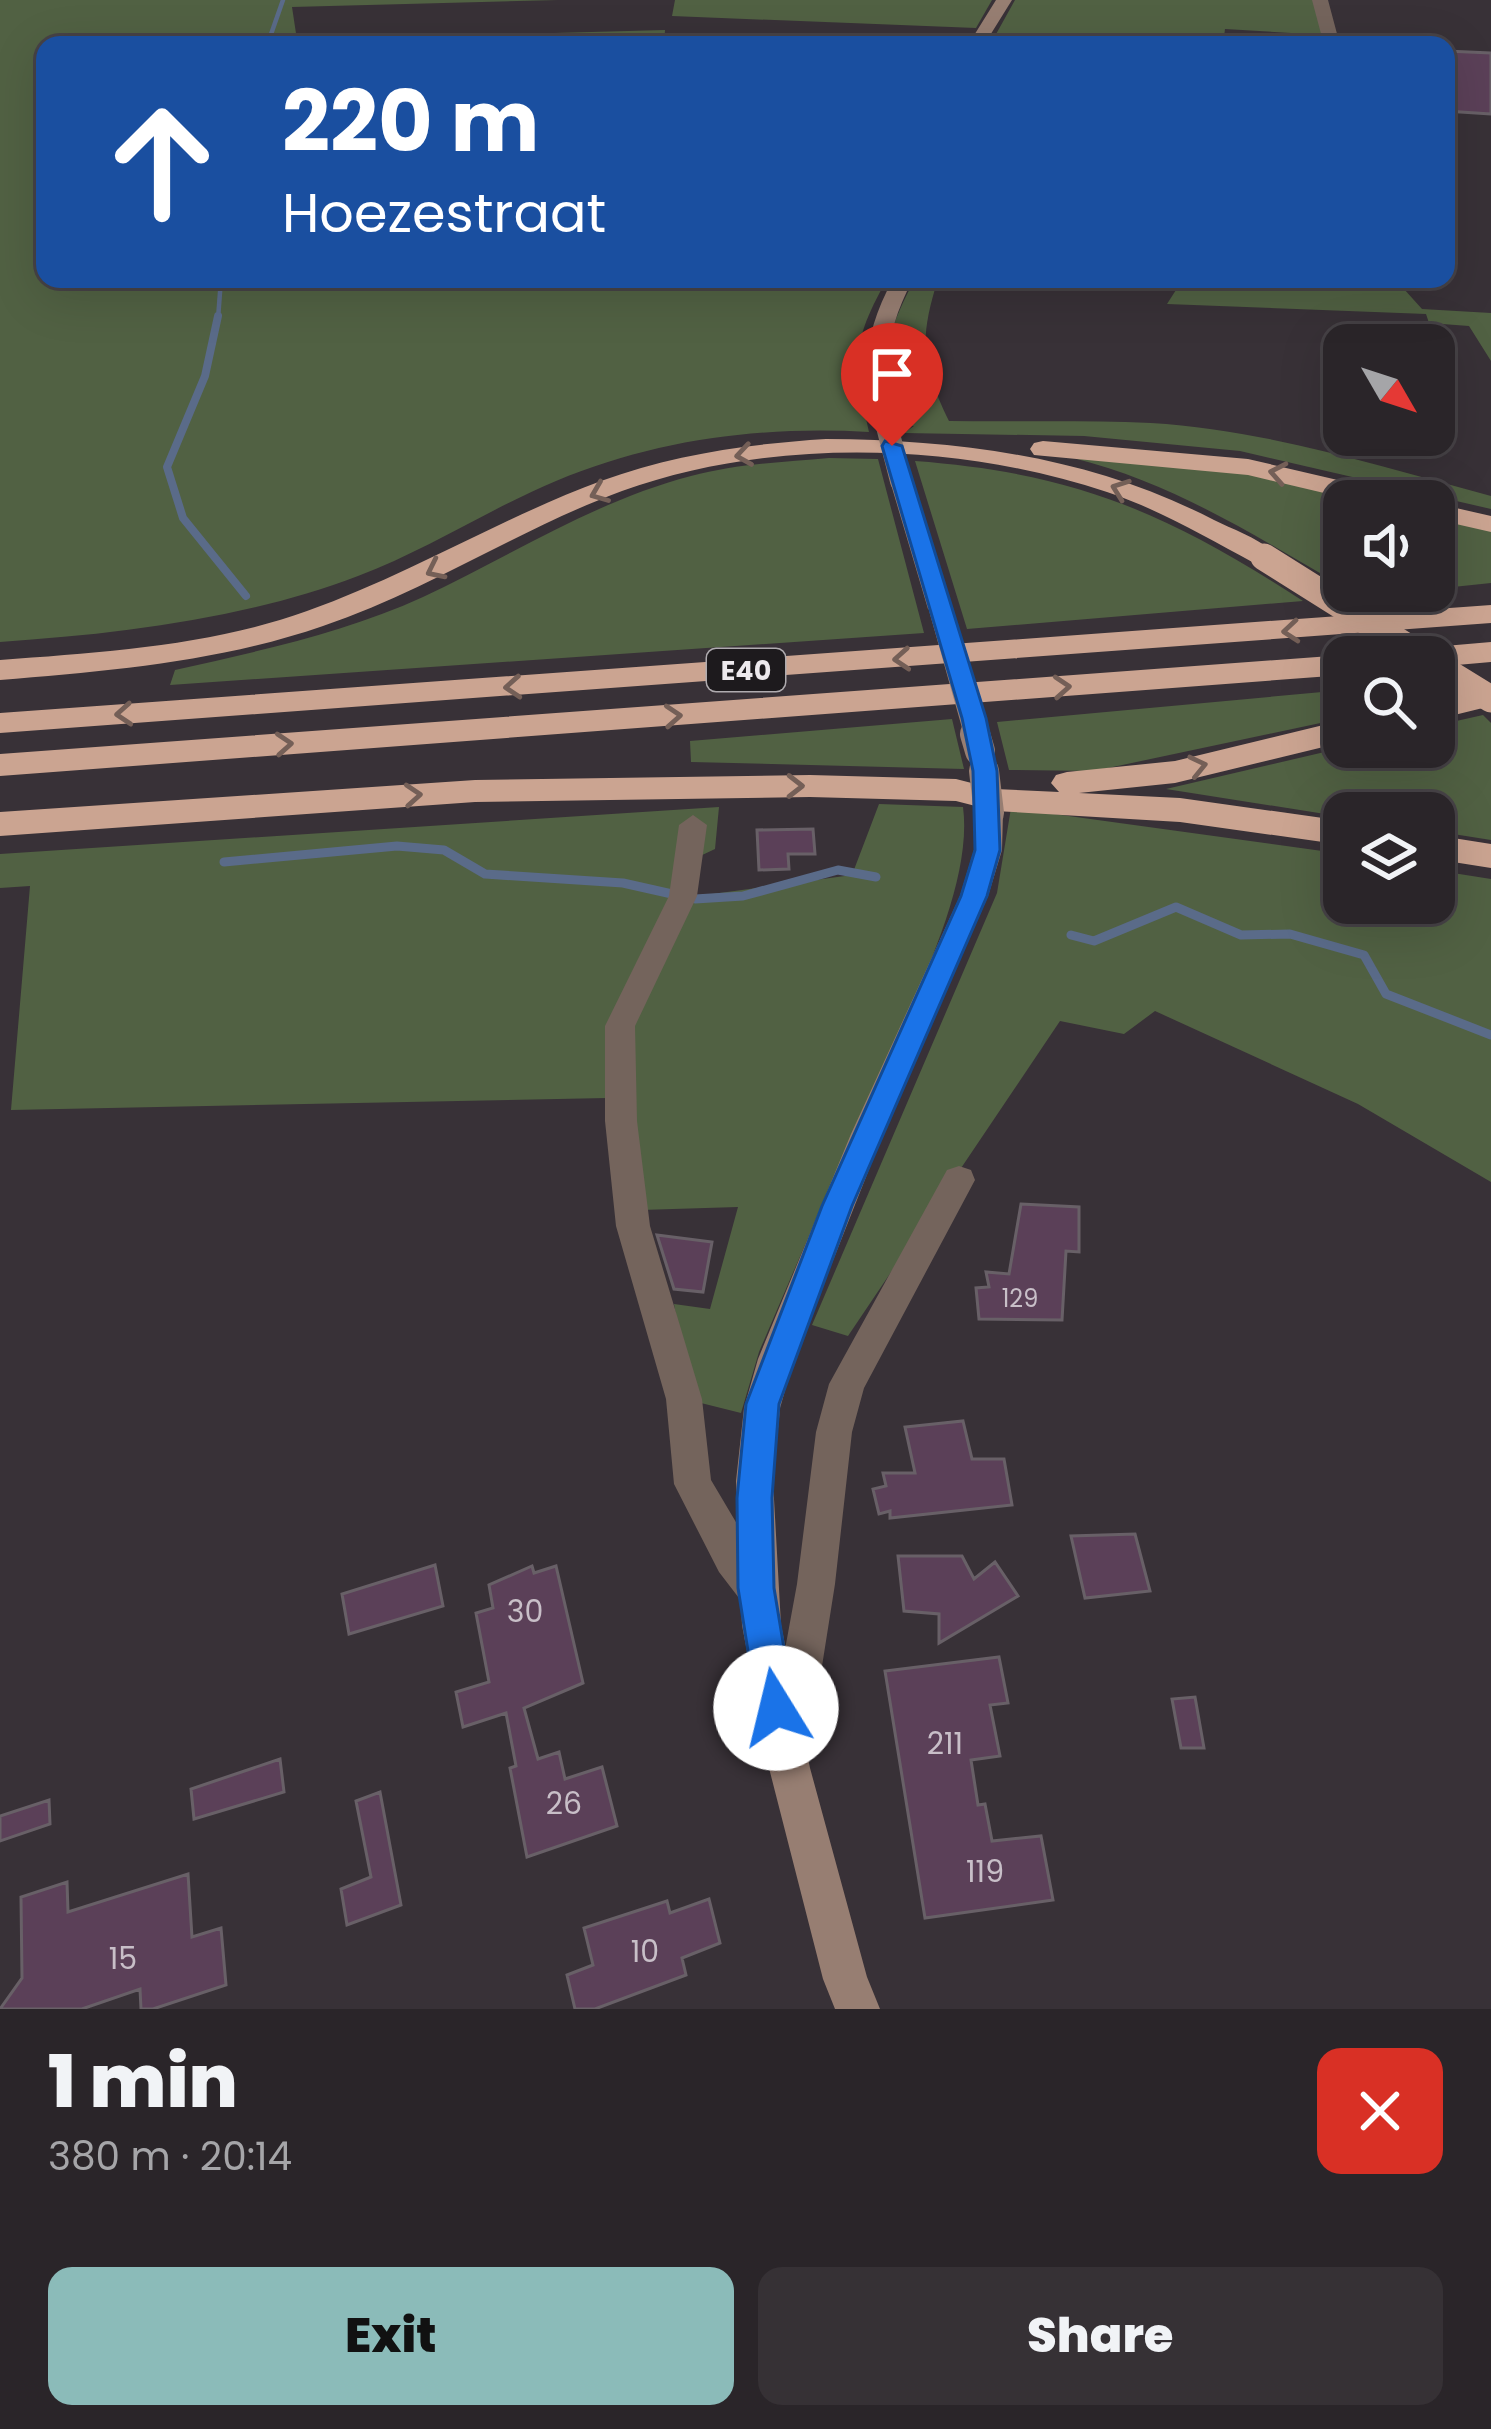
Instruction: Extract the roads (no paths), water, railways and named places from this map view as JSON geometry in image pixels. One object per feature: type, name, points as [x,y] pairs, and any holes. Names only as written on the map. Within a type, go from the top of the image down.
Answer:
[{"type":"highway","points":[[0,670],[100,662],[218,644],[310,620],[411,582],[540,518],[659,470],[770,451],[852,447],[1031,461],[1117,487],[1264,557],[1390,636]]},
{"type":"highway","points":[[926,451],[1033,448],[1183,459],[1323,482]]},
{"type":"highway","points":[[1455,516],[1491,524]]},
{"type":"highway","name":"E40","points":[[0,723],[1491,614]]},
{"type":"highway","points":[[1455,657],[1491,652]]},
{"type":"highway","name":"E40","points":[[0,766],[1323,667]]},
{"type":"highway","points":[[1455,674],[1491,698]]},
{"type":"highway","points":[[1455,706],[1491,698]]},
{"type":"highway","points":[[956,790],[999,780],[1091,784],[1175,772],[1323,736]]},
{"type":"highway","points":[[0,824],[475,791],[651,786],[956,790],[995,800],[1180,810],[1323,830]]},
{"type":"highway","points":[[1455,850],[1491,856]]},
{"type":"street","points":[[982,36],[1004,0]]},
{"type":"street","points":[[1320,0],[1330,36]]},
{"type":"street","points":[[857,2009],[845,1979],[788,1754],[756,1588],[754,1498],[762,1404],[837,1206],[974,896],[988,850],[982,761],[874,376],[878,327],[898,288]]},
{"type":"street","points":[[693,825],[683,896],[620,1026],[621,1121],[633,1226],[684,1399],[693,1484],[733,1558],[756,1588]]},
{"type":"street","points":[[788,1754],[816,1584],[834,1432],[847,1384],[959,1180]]},
{"type":"waterway","points":[[270,36],[283,0]]},
{"type":"waterway","points":[[218,319],[220,288]]},
{"type":"waterway","points":[[218,316],[205,376],[167,467],[183,518],[246,596]]},
{"type":"waterway","points":[[224,862],[397,846],[444,850],[485,874],[623,883],[672,894]]},
{"type":"waterway","points":[[695,899],[743,896],[838,870],[876,877]]},
{"type":"waterway","points":[[1071,935],[1094,941],[1176,907],[1241,935],[1290,934],[1364,955],[1386,994],[1491,1035]]}]
